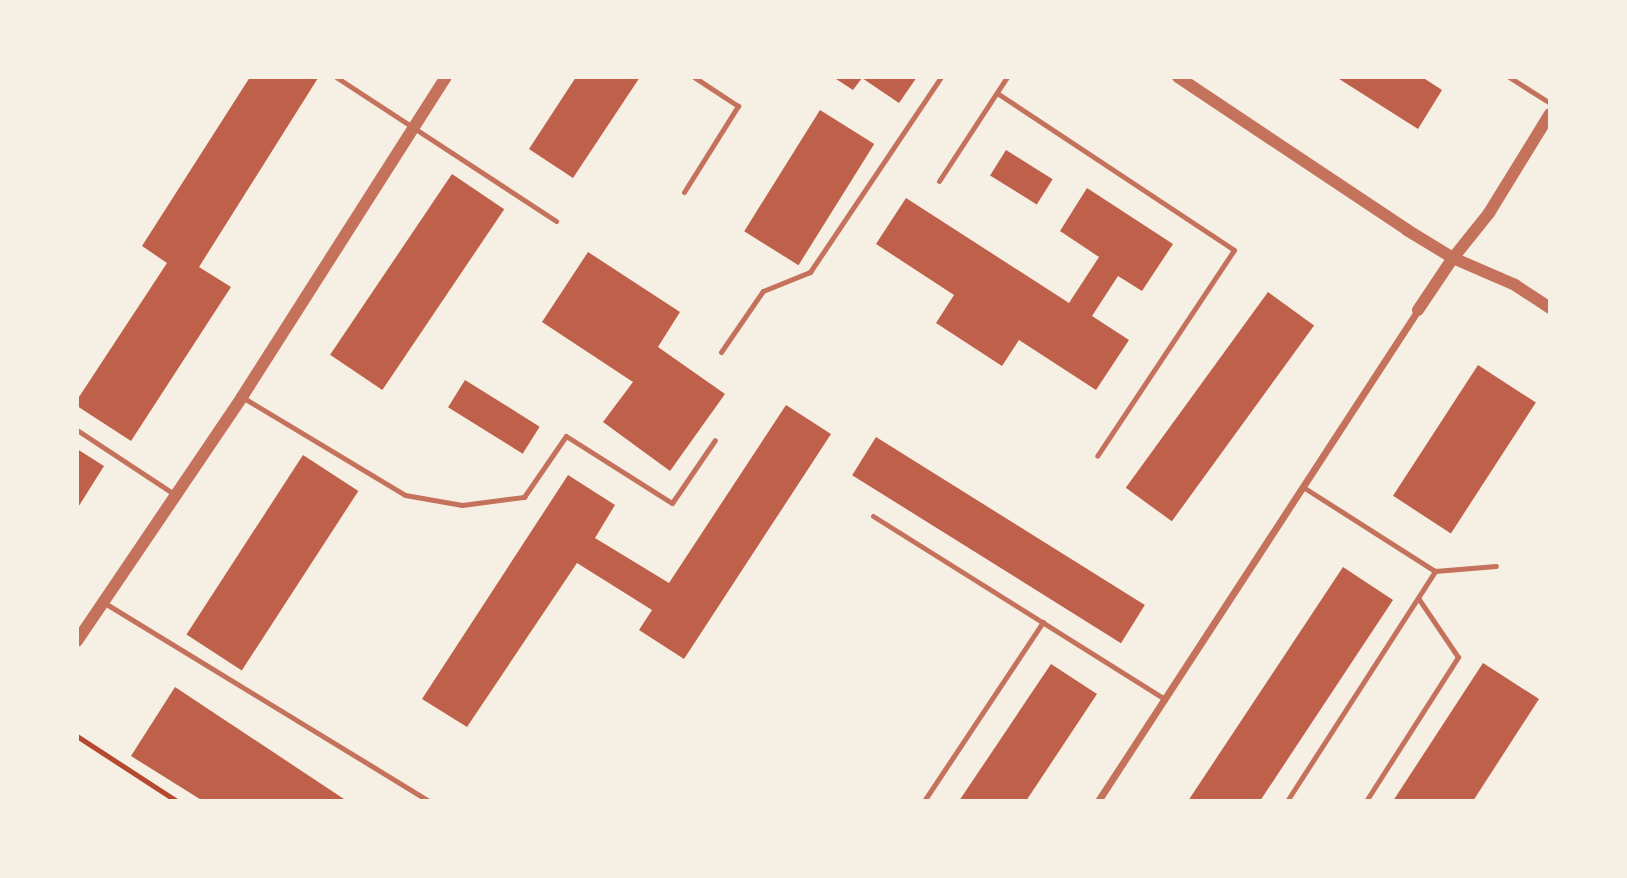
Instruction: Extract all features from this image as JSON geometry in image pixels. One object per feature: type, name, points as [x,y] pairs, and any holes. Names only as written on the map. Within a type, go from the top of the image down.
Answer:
[{"type":"street","points":[[77,641],[242,397],[446,77]]},
{"type":"street","points":[[1178,77],[1453,258],[1514,285],[1550,308]]},
{"type":"street","points":[[1098,801],[1418,310],[1453,258],[1489,213],[1550,114]]},
{"type":"lane","points":[[336,77],[556,221]]},
{"type":"lane","points":[[684,192],[738,106],[694,77]]},
{"type":"lane","points":[[721,352],[763,291],[810,272],[941,77]]},
{"type":"lane","points":[[939,181],[1007,77]]},
{"type":"lane","points":[[1509,77],[1550,103]]},
{"type":"lane","points":[[997,93],[1234,250],[1097,456]]},
{"type":"lane","points":[[242,397],[405,495],[462,505],[524,497],[566,436],[672,503],[715,440]]},
{"type":"lane","points":[[77,430],[174,494]]},
{"type":"lane","points":[[1303,487],[1435,571],[1496,566]]},
{"type":"lane","points":[[873,516],[1165,699]]},
{"type":"lane","points":[[1287,801],[1435,571]]},
{"type":"lane","points":[[1366,801],[1458,657],[1418,598]]},
{"type":"lane","points":[[103,602],[429,801]]},
{"type":"lane","points":[[924,801],[1043,622]]},
{"type":"path","points":[[77,736],[177,801]]},
{"type":"building","points":[[250,77],[318,78],[199,267],[231,287],[131,441],[77,406],[77,400],[167,263],[142,246]]},
{"type":"building","points":[[576,77],[640,77],[573,178],[529,149]]},
{"type":"building","points":[[833,77],[917,77],[899,103],[862,78],[853,90]]},
{"type":"building","points":[[1336,77],[1422,77],[1442,90],[1418,129]]},
{"type":"building","points":[[820,110],[874,144],[798,265],[744,231]]},
{"type":"building","points":[[1006,150],[1053,179],[1037,205],[990,175]]},
{"type":"building","points":[[452,174],[504,209],[382,390],[330,355]]},
{"type":"building","points":[[1087,188],[1173,244],[1142,291],[1118,276],[1092,316],[1129,340],[1096,390],[1019,340],[1002,366],[936,323],[954,295],[876,244],[906,198],[1069,303],[1099,257],[1060,231]]},
{"type":"building","points":[[588,252],[680,312],[658,347],[725,394],[670,471],[603,422],[633,382],[542,322]]},
{"type":"building","points":[[1268,292],[1314,326],[1172,521],[1126,488]]},
{"type":"building","points":[[1478,365],[1536,403],[1451,533],[1393,496]]},
{"type":"building","points":[[465,380],[540,427],[523,454],[448,407]]},
{"type":"building","points":[[786,405],[831,434],[684,659],[639,630],[652,610],[577,563],[467,727],[422,699],[568,475],[615,505],[595,538],[669,583]]},
{"type":"building","points":[[876,437],[1145,605],[1121,643],[852,475]]},
{"type":"building","points":[[77,449],[104,466],[77,509]]},
{"type":"building","points":[[303,455],[358,491],[242,670],[186,634]]},
{"type":"building","points":[[1343,567],[1393,600],[1260,801],[1188,801]]},
{"type":"building","points":[[1483,663],[1539,699],[1473,801],[1393,801]]},
{"type":"building","points":[[1051,664],[1097,694],[1026,801],[959,801]]},
{"type":"building","points":[[175,687],[347,801],[203,801],[131,756]]}]
